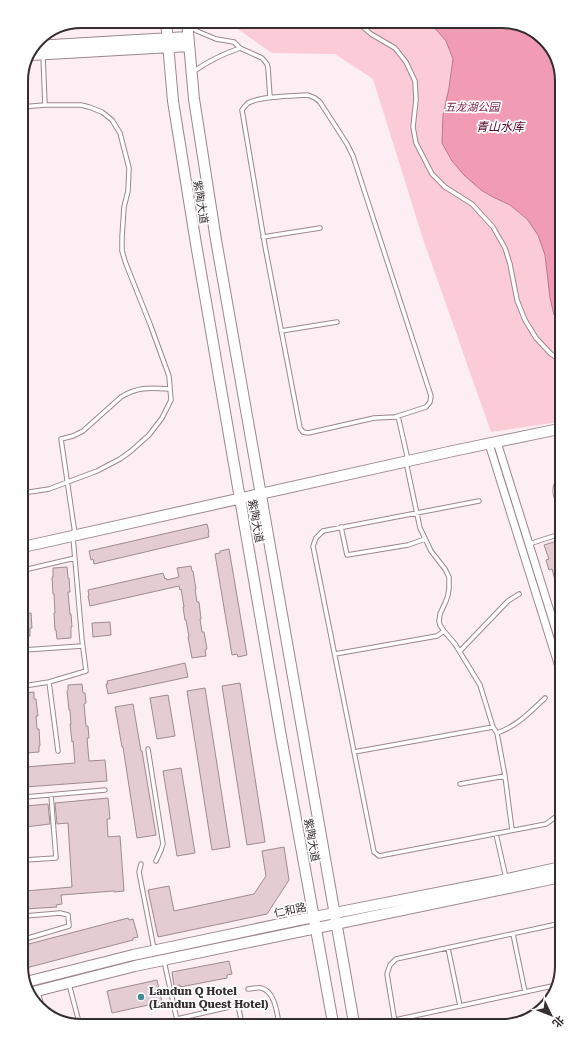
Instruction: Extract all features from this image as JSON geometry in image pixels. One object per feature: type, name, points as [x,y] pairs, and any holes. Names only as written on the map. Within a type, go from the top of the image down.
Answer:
[{"type":"main road","name":"紫陶大道","points":[[167,28],[173,101],[186,185],[332,1019]]},
{"type":"main road","name":"紫陶大道","points":[[188,28],[194,99],[206,182],[353,1019]]},
{"type":"main road","points":[[42,46],[189,42]]},
{"type":"main road","points":[[34,55],[168,43]]},
{"type":"main road","points":[[28,546],[407,461],[555,430]]},
{"type":"main road","name":"仁和路","points":[[30,981],[155,951],[314,917],[506,879],[555,867]]},
{"type":"main road","name":"仁和路","points":[[34,992],[164,960],[555,878]]},
{"type":"street","points":[[493,443],[529,544],[555,627]]},
{"type":"street","points":[[493,443],[555,653]]},
{"type":"lane","points":[[193,28],[216,39],[234,42],[240,48],[262,58],[267,64],[270,97]]},
{"type":"lane","points":[[364,28],[371,34],[395,48],[406,62],[415,82],[416,100],[414,127],[416,144],[432,174],[445,187],[472,204],[493,227],[505,248],[510,264],[517,300],[525,320],[536,338],[555,356]]},
{"type":"lane","points":[[192,73],[212,60],[240,48]]},
{"type":"lane","points":[[43,55],[45,105]]},
{"type":"lane","points":[[308,95],[320,102],[347,144],[355,161],[431,396],[430,402],[426,406],[394,417],[374,418],[308,433],[303,432],[300,428],[263,237],[242,110],[250,102],[270,97],[308,95]]},
{"type":"lane","points":[[28,106],[81,105],[96,109],[112,120],[120,133],[129,168],[128,191],[124,207],[122,251],[169,376],[171,400],[167,410],[156,426],[141,443],[108,466],[49,489],[28,492]]},
{"type":"lane","points":[[263,237],[320,228]]},
{"type":"lane","points":[[281,331],[337,322]]},
{"type":"lane","points":[[28,685],[49,682],[86,672],[82,646],[74,535],[61,439],[84,431],[127,393],[139,388],[170,388]]},
{"type":"lane","points":[[398,416],[420,528],[431,551],[445,569],[449,577],[448,595],[439,617],[440,625],[460,651],[480,685],[493,727],[497,733],[505,776],[512,830]]},
{"type":"lane","points":[[479,501],[323,531],[316,538],[313,546],[374,852],[379,856],[496,834],[546,824],[555,817]]},
{"type":"lane","points":[[341,527],[347,555],[408,545],[425,539]]},
{"type":"lane","points":[[529,544],[555,536]]},
{"type":"lane","points":[[28,569],[75,558]]},
{"type":"lane","points":[[460,651],[508,601],[519,594]]},
{"type":"lane","points":[[335,654],[437,636],[444,631]]},
{"type":"lane","points":[[28,650],[82,646]]},
{"type":"lane","points":[[49,682],[58,752]]},
{"type":"lane","points":[[497,733],[517,724],[545,698]]},
{"type":"lane","points":[[354,752],[493,727]]},
{"type":"lane","points":[[148,749],[163,844],[162,850],[156,861]]},
{"type":"lane","points":[[460,784],[505,776]]},
{"type":"lane","points":[[28,797],[105,790]]},
{"type":"lane","points":[[28,860],[56,858],[51,795]]},
{"type":"lane","points":[[496,834],[506,879]]},
{"type":"lane","points":[[141,864],[139,872],[155,951]]},
{"type":"lane","points":[[28,916],[60,913],[68,915],[69,926],[28,938]]},
{"type":"lane","points":[[395,1019],[387,974],[390,965],[396,959],[555,925]]},
{"type":"lane","points":[[513,934],[525,992]]},
{"type":"lane","points":[[448,948],[460,1006]]},
{"type":"lane","points":[[164,960],[177,1019],[238,1005],[241,1019]]},
{"type":"lane","points":[[69,983],[78,1019]]},
{"type":"lane","points":[[404,1019],[551,987]]},
{"type":"lane","points":[[248,989],[262,988],[270,994],[274,1000],[278,1019]]},
{"type":"green space","name":"五龙湖公园","points":[[236,28],[506,28],[526,33],[540,43],[551,61],[555,81],[555,423],[491,432],[423,239],[373,79],[335,54],[272,53]]},
{"type":"water","name":"青山水库","points":[[435,28],[513,29],[526,33],[540,43],[551,61],[555,81],[555,316],[550,298],[545,255],[538,235],[527,219],[510,205],[481,190],[464,175],[452,161],[442,143],[443,115],[453,59],[446,41]]},
{"type":"building","points":[[207,524],[209,537],[94,564],[93,559],[91,560],[89,551]]},
{"type":"building","points":[[555,542],[555,580],[552,569],[549,570],[546,560],[549,559],[544,545]]},
{"type":"building","points":[[229,549],[247,655],[238,657],[237,654],[232,655],[215,554]]},
{"type":"building","points":[[191,566],[197,602],[199,602],[202,632],[204,632],[207,649],[205,650],[206,656],[192,658],[181,589],[180,590],[179,586],[90,606],[88,590],[163,573],[165,579],[166,578],[167,580],[179,577],[177,568]]},
{"type":"building","points":[[67,567],[72,627],[71,638],[57,639],[54,613],[53,568]]},
{"type":"building","points":[[28,613],[31,613],[32,628],[30,628],[30,636],[28,636]]},
{"type":"building","points":[[110,622],[111,635],[93,637],[92,623]]},
{"type":"building","points":[[185,663],[188,677],[108,694],[106,684],[108,684],[107,681]]},
{"type":"building","points":[[240,683],[265,842],[247,845],[222,686]]},
{"type":"building","points":[[82,684],[86,703],[84,704],[86,726],[88,726],[89,738],[87,738],[89,761],[105,760],[107,781],[28,787],[28,767],[75,763],[67,691],[68,685]]},
{"type":"building","points":[[205,688],[230,847],[212,850],[187,691]]},
{"type":"building","points":[[34,692],[34,699],[36,699],[38,716],[36,716],[37,729],[39,729],[40,746],[39,752],[28,753],[28,693]]},
{"type":"building","points":[[168,695],[175,736],[157,739],[150,698]]},
{"type":"building","points":[[133,704],[156,835],[137,838],[123,747],[115,707]]},
{"type":"building","points":[[181,768],[195,853],[177,856],[163,771]]},
{"type":"building","points":[[108,798],[110,819],[107,819],[108,837],[120,836],[124,891],[61,895],[62,904],[56,905],[57,907],[28,909],[28,891],[72,887],[68,823],[57,824],[55,803]]},
{"type":"building","points":[[48,804],[50,824],[28,827],[28,806]]},
{"type":"building","points":[[284,847],[289,880],[267,914],[158,937],[148,890],[169,886],[174,911],[254,894],[266,876],[262,851]]},
{"type":"building","points":[[128,918],[129,920],[133,919],[138,937],[133,938],[133,940],[28,967],[28,944]]},
{"type":"building","points":[[229,961],[232,974],[227,975],[227,978],[180,987],[180,985],[174,986],[172,972]]},
{"type":"building","points":[[157,980],[162,1002],[112,1013],[107,991]]},
{"type":"place","name":"Landun Q Hotel (Landun Quest Hotel)","points":[[141,997]]}]
